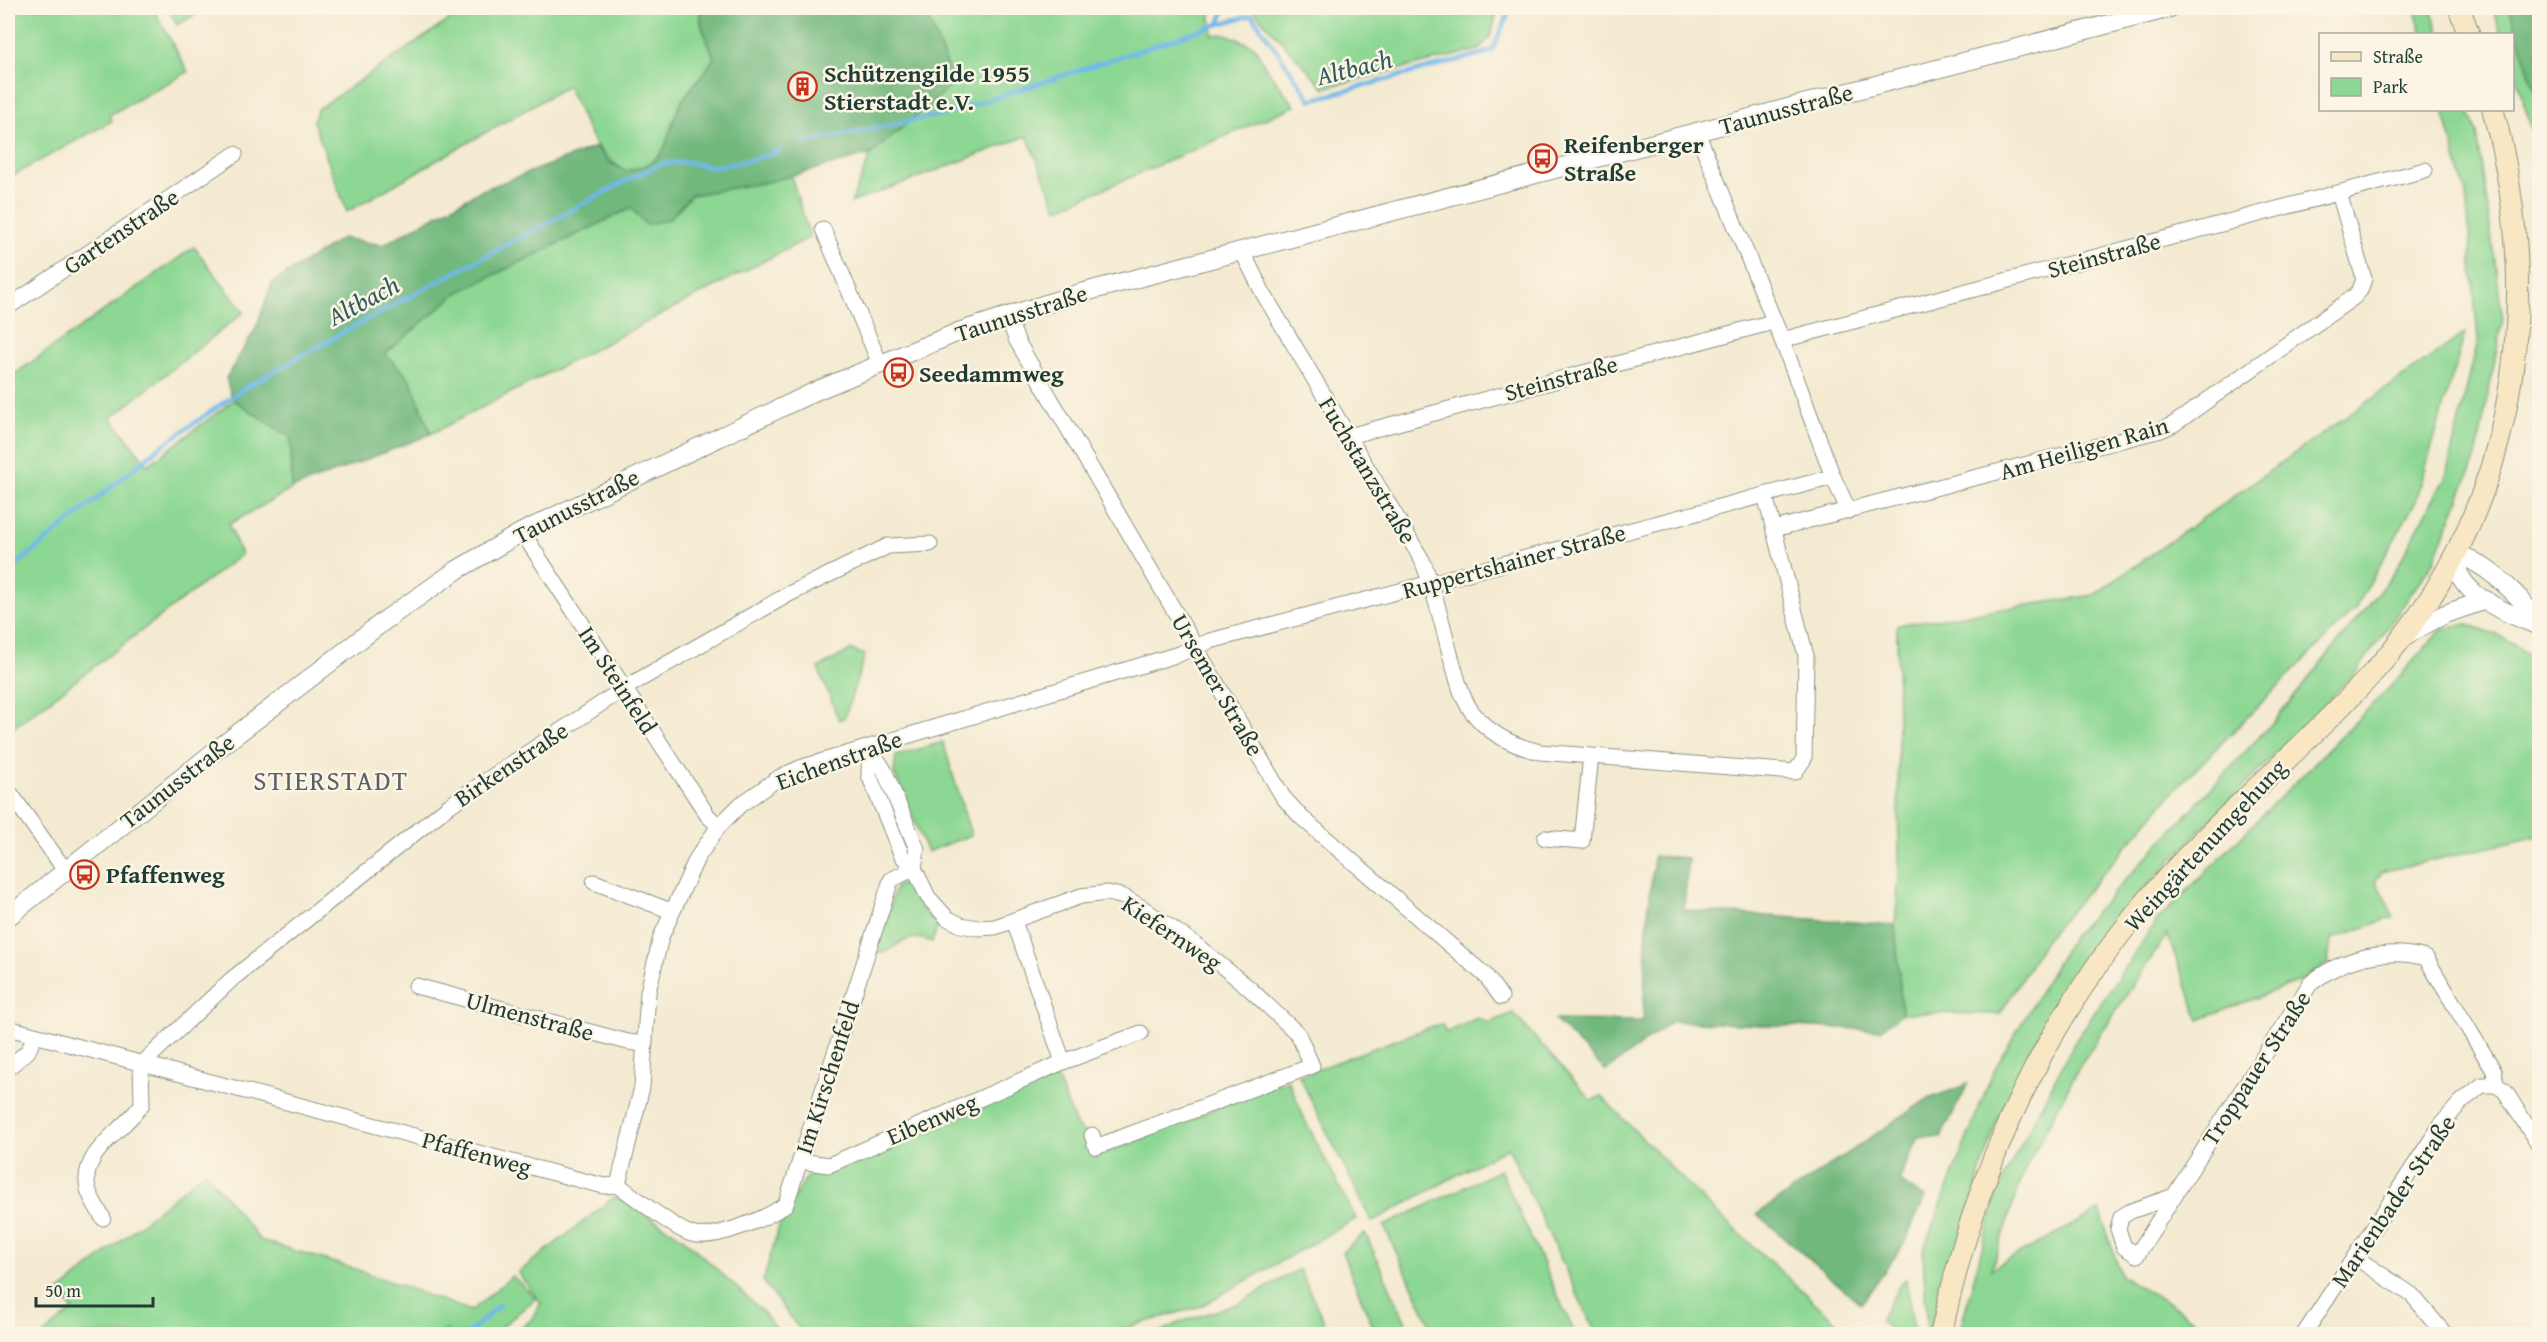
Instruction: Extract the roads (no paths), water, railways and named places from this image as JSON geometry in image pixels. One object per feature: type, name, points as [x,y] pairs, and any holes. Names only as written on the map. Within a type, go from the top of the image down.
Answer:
[{"type":"main road","points":[[2459,8],[2469,33]]},
{"type":"main road","name":"Weingärtenumgehung","points":[[1941,1335],[1961,1251],[1988,1169],[2023,1090],[2083,987],[2114,942],[2169,876],[2350,697],[2404,636],[2456,554],[2473,517],[2500,442],[2509,402],[2520,323],[2520,272],[2514,202],[2493,111]]},
{"type":"street","name":"Taunusstraße","points":[[8,917],[388,618],[457,570],[522,532],[722,434],[880,364],[1007,315],[1242,250],[2170,8]]},
{"type":"street","points":[[1697,132],[1782,340],[1833,477],[1849,511],[1774,529]]},
{"type":"street","name":"Gartenstraße","points":[[8,307],[235,154]]},
{"type":"street","name":"Steinstraße","points":[[1782,340],[2425,170]]},
{"type":"street","name":"Am Heiligen Rain","points":[[1849,511],[2161,430],[2174,424],[2354,297],[2360,290],[2364,279],[2339,193]]},
{"type":"street","points":[[823,229],[880,364]]},
{"type":"street","name":"Fuchstanzstraße","points":[[1242,250],[1263,293],[1422,560],[1431,583],[1462,694],[1478,719],[1500,737],[1521,747],[1540,752],[1795,772],[1804,759],[1806,656],[1765,495]]},
{"type":"street","name":"Ursemer Straße","points":[[1007,315],[1017,341],[1275,785],[1293,808],[1486,975],[1501,997]]},
{"type":"street","name":"Steinstraße","points":[[1349,436],[1773,322]]},
{"type":"street","name":"Ruppertshainer Straße","points":[[1196,647],[1833,477]]},
{"type":"street","name":"Im Steinfeld","points":[[522,532],[708,816],[719,826]]},
{"type":"street","name":"Birkenstraße","points":[[141,1065],[232,979],[450,806],[623,688],[789,594],[888,546],[930,544]]},
{"type":"street","points":[[2456,554],[2470,558],[2487,570],[2522,601],[2538,627],[2512,615],[2471,590],[2458,575],[2455,564],[2456,554]]},
{"type":"street","points":[[2404,636],[2445,614],[2486,600]]},
{"type":"street","name":"Eichenstraße","points":[[618,1185],[642,1087],[648,992],[654,961],[671,911],[697,858],[719,826],[740,805],[780,777],[800,768],[1196,647]]},
{"type":"street","name":"Kiefernweg","points":[[869,747],[884,770],[917,849],[914,868],[928,897],[947,918],[978,928],[995,927],[1081,896],[1108,893],[1124,897],[1187,939],[1249,988],[1298,1034],[1312,1066],[1096,1147],[1092,1135]]},
{"type":"street","points":[[1545,838],[1582,841],[1591,756]]},
{"type":"street","points":[[8,790],[65,870]]},
{"type":"street","name":"Im Kirschenfeld","points":[[691,1234],[719,1232],[776,1212],[786,1204],[891,880],[914,868]]},
{"type":"street","points":[[594,882],[671,911]]},
{"type":"street","points":[[1014,921],[1063,1062]]},
{"type":"street","name":"Troppauer Straße","points":[[2174,1196],[2310,984],[2337,966],[2366,958],[2405,952],[2426,958],[2494,1071],[2496,1085]]},
{"type":"street","name":"Ulmenstraße","points":[[416,986],[628,1042],[645,1044]]},
{"type":"street","name":"Pfaffenweg","points":[[8,1029],[604,1186],[618,1185],[691,1234]]},
{"type":"street","name":"Eibenweg","points":[[800,1161],[829,1165],[1063,1062],[1141,1033]]},
{"type":"street","points":[[8,1068],[28,1051],[35,1036]]},
{"type":"street","points":[[103,1218],[88,1190],[88,1167],[94,1156],[142,1104],[141,1065]]},
{"type":"street","name":"Marienbader Straße","points":[[2304,1335],[2441,1125],[2461,1102],[2482,1085],[2496,1085]]},
{"type":"street","points":[[2496,1085],[2505,1090],[2540,1147]]},
{"type":"street","points":[[2355,1257],[2412,1296],[2445,1335]]},
{"type":"waterway","name":"Altbach","points":[[1219,24],[1225,8]]},
{"type":"waterway","name":"Altbach","points":[[802,143],[949,113],[1252,15],[1311,100],[1492,51],[1511,8]]},
{"type":"waterway","name":"Altbach","points":[[8,572],[160,447],[243,389],[342,333],[633,177],[664,163],[685,162],[714,167],[755,159],[779,151]]},
{"type":"waterway","points":[[468,1334],[499,1305]]},
{"type":"place","name":"Schützengilde 1955 Stierstadt e.V.","points":[[803,87]]},
{"type":"place","name":"Reifenberger Straße","points":[[1543,158]]},
{"type":"place","name":"Seedammweg","points":[[898,373]]},
{"type":"place","name":"Pfaffenweg","points":[[85,874]]},
{"type":"district","name":"STIERSTADT","points":[[331,780]]}]
